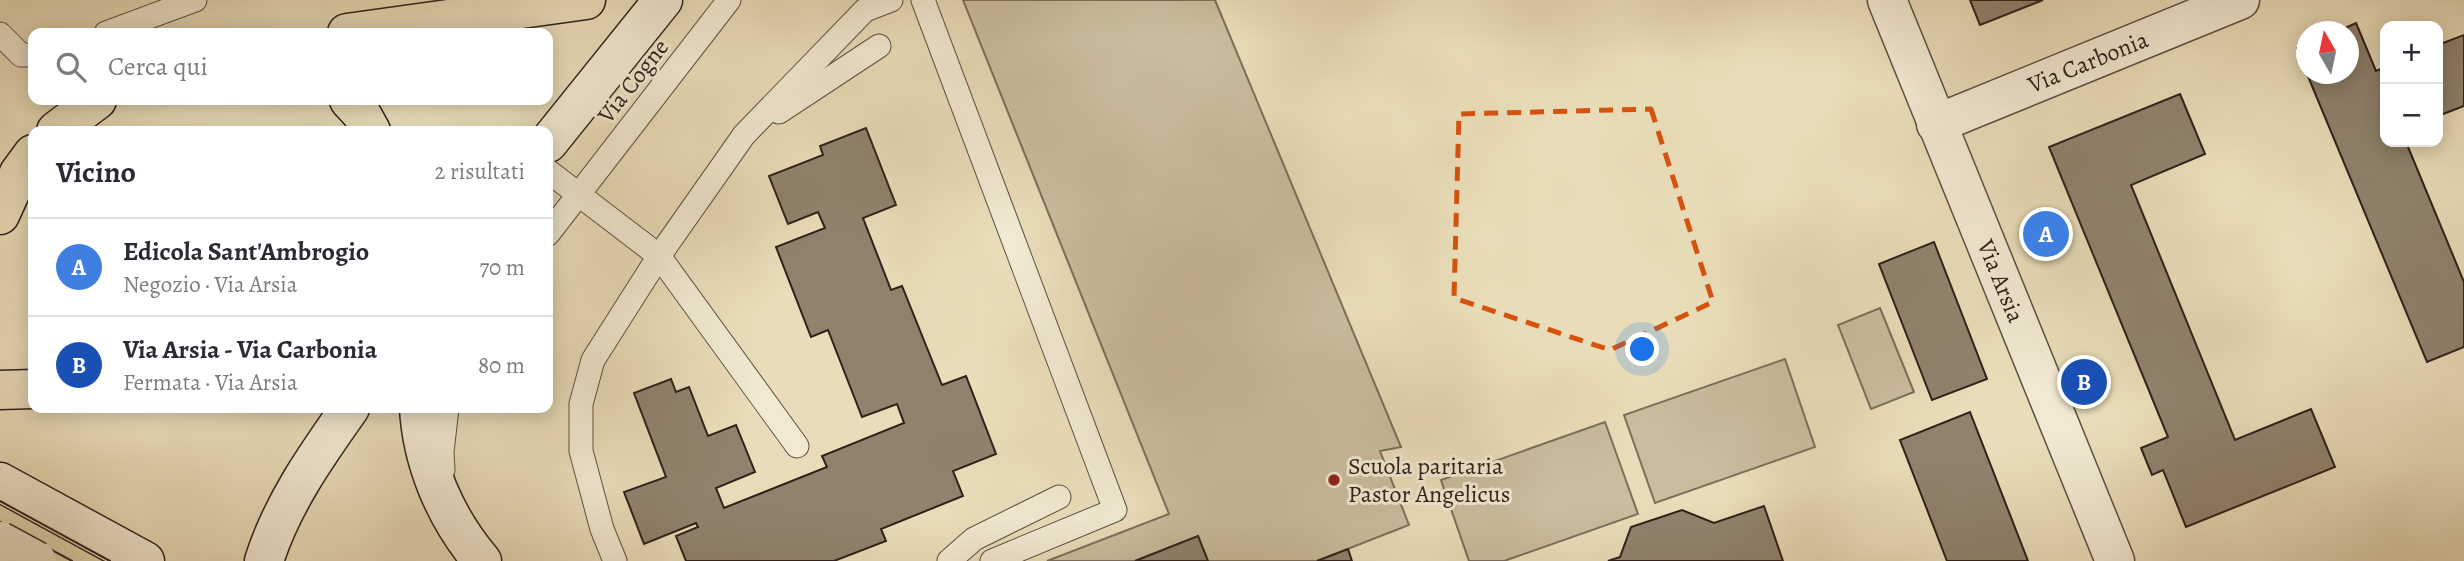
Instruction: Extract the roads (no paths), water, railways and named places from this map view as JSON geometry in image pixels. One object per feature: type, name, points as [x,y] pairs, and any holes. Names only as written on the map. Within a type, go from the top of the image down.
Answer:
[{"type":"highway","points":[[383,28],[586,0]]},
{"type":"highway","points":[[63,126],[90,105]]},
{"type":"highway","points":[[354,105],[368,126]]},
{"type":"highway","points":[[0,215],[19,173],[28,161]]},
{"type":"highway","points":[[0,390],[28,389]]},
{"type":"highway","points":[[0,521],[8,561]]},
{"type":"street","points":[[553,137],[663,0]]},
{"type":"street","name":"Via Arsia","points":[[1887,0],[2115,561]]},
{"type":"street","name":"Via Carbonia","points":[[1937,124],[2240,0]]},
{"type":"street","points":[[264,561],[274,533],[304,473],[347,413]]},
{"type":"street","points":[[420,413],[426,452],[435,482],[463,538],[482,561]]},
{"type":"street","points":[[0,482],[145,561]]},
{"type":"street","points":[[0,541],[37,561]]},
{"type":"lane","points":[[119,28],[195,0]]},
{"type":"lane","name":"Via Cogne","points":[[553,228],[729,0]]},
{"type":"lane","points":[[615,561],[602,529],[581,452],[581,404],[593,360],[659,256],[744,135],[865,10],[891,0]]},
{"type":"lane","points":[[923,0],[1115,510],[992,561]]},
{"type":"lane","points":[[0,34],[20,55],[28,55]]},
{"type":"lane","points":[[744,135],[879,46]]},
{"type":"lane","points":[[553,174],[659,256],[797,446]]},
{"type":"lane","points":[[446,413],[442,452],[444,482],[454,521]]},
{"type":"lane","points":[[949,561],[974,539],[1059,496]]},
{"type":"tram line","points":[[0,501],[110,561]]},
{"type":"tram line","points":[[0,522],[72,561]]},
{"type":"place","name":"Edicola Sant'Ambrogio","points":[[2046,234]]},
{"type":"place","name":"Via Arsia - Via Carbonia","points":[[2084,382]]},
{"type":"place","name":"Scuola paritaria Pastor Angelicus","points":[[1334,480]]}]
